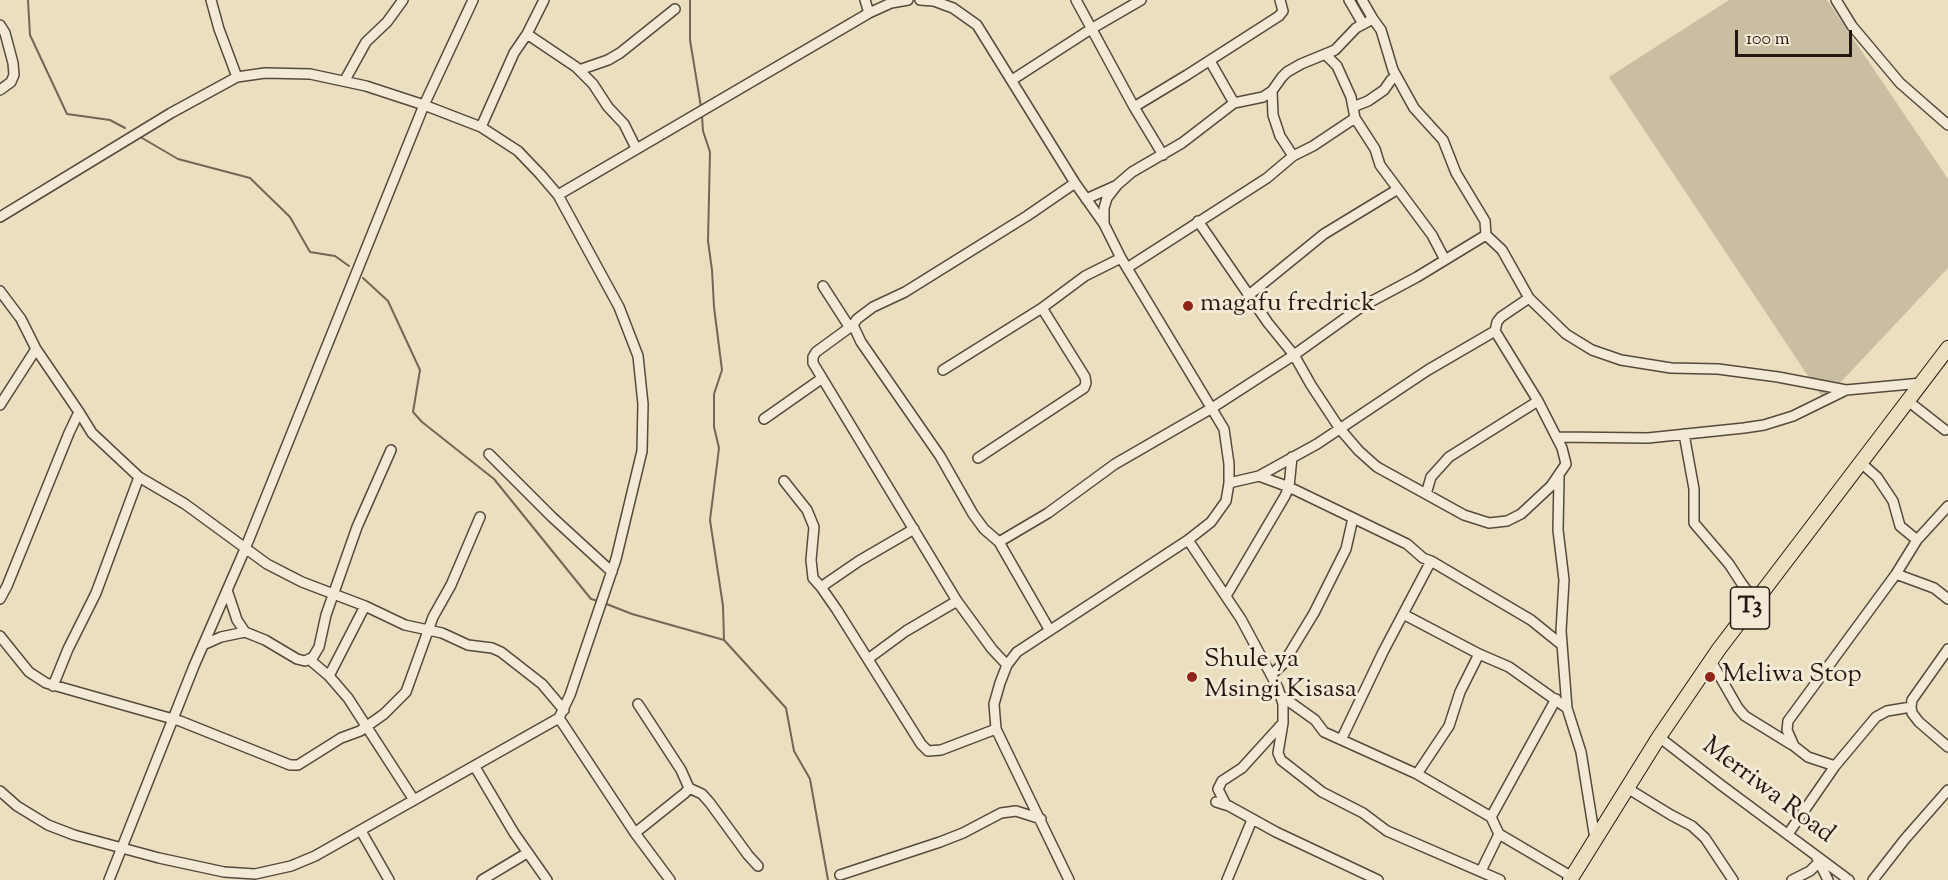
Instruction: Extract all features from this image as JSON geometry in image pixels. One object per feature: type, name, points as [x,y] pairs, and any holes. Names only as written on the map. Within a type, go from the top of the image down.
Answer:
[{"type":"highway","name":"T3","points":[[1571,879],[1659,737],[1711,661],[1948,348]]},
{"type":"street","points":[[211,0],[237,77]]},
{"type":"street","points":[[345,80],[366,42],[387,22],[403,0]]},
{"type":"street","points":[[109,880],[202,645],[245,549],[424,105],[472,0]]},
{"type":"street","points":[[481,127],[514,53],[527,34],[544,0]]},
{"type":"street","points":[[865,0],[868,13]]},
{"type":"street","points":[[558,195],[868,13],[891,3],[908,0]]},
{"type":"street","points":[[920,0],[934,1],[953,8],[977,25],[1075,183],[1104,224],[1121,258],[1224,429],[1229,483],[1226,501],[1211,522],[1188,540],[1049,629],[1017,652],[1007,664],[994,704],[996,729],[1069,880]]},
{"type":"street","points":[[1076,0],[1163,155]]},
{"type":"street","points":[[1012,80],[1141,0]]},
{"type":"street","points":[[1134,107],[1280,16],[1283,11],[1280,0]]},
{"type":"street","points":[[1836,0],[1852,26],[1900,83],[1948,125]]},
{"type":"street","points":[[1355,2],[1373,18],[1381,30],[1396,76],[1414,108],[1443,140],[1456,173],[1485,221],[1485,235],[1509,259],[1516,276],[1530,298],[1566,334],[1592,350],[1621,360],[1671,368],[1718,369],[1778,377],[1846,390],[1922,383]]},
{"type":"street","points":[[1355,2],[1363,24]]},
{"type":"street","points":[[579,70],[608,60],[675,9]]},
{"type":"street","points":[[1104,224],[1104,208],[1107,198],[1117,185],[1132,172],[1182,143],[1234,103],[1263,97],[1272,91],[1287,72],[1340,47],[1356,28],[1373,18]]},
{"type":"street","points":[[0,24],[5,33],[14,75],[11,82],[0,90]]},
{"type":"street","points":[[527,34],[579,70],[597,88],[608,107],[617,115],[636,148]]},
{"type":"street","points":[[1325,54],[1336,66],[1351,97],[1355,118],[1375,149],[1380,165],[1432,235],[1444,258]]},
{"type":"street","points":[[1210,61],[1234,103]]},
{"type":"street","points":[[0,217],[171,113],[237,77],[265,73],[299,73],[345,80],[424,105],[481,127],[518,151],[558,195],[619,307],[638,356],[643,404],[642,451],[612,572],[562,714],[475,767],[315,856],[291,866],[255,874],[224,872],[120,849],[74,835],[48,825],[17,806],[0,791]]},
{"type":"street","points":[[1353,107],[1368,101],[1384,90],[1396,76]]},
{"type":"street","points":[[1272,91],[1273,115],[1280,136],[1293,156]]},
{"type":"street","points":[[1127,268],[1267,178],[1293,156],[1313,146],[1355,118]]},
{"type":"street","points":[[1007,664],[992,649],[957,601],[821,379],[813,363],[813,357],[816,352],[852,327],[857,319],[873,307],[905,292],[1027,216],[1075,183]]},
{"type":"street","points":[[1086,200],[1117,185]]},
{"type":"street","points":[[1248,295],[1324,234],[1398,189]]},
{"type":"street","points":[[1198,221],[1248,295],[1294,355],[1340,429],[1359,451],[1377,467],[1426,494],[1489,523],[1499,523],[1521,514],[1559,477],[1565,468],[1566,461],[1557,437],[1495,331],[1501,317],[1530,298]]},
{"type":"street","points":[[999,542],[1048,513],[1115,464],[1212,408],[1294,355],[1361,307],[1417,277],[1444,258],[1485,235]]},
{"type":"street","points":[[943,370],[1042,308],[1084,276],[1121,258]]},
{"type":"street","points":[[823,286],[940,456],[973,514],[984,529],[999,542],[1049,629]]},
{"type":"street","points":[[0,291],[21,319],[36,349],[92,433],[139,477],[192,509],[245,549],[287,575],[365,606],[405,625],[442,633],[468,645],[492,648],[501,652],[542,684],[636,833],[670,880]]},
{"type":"street","points":[[978,458],[1084,388],[1085,377],[1042,308]]},
{"type":"street","points":[[1229,483],[1259,476],[1340,429],[1428,370],[1495,331]]},
{"type":"street","points":[[0,405],[36,349]]},
{"type":"street","points":[[764,419],[821,379]]},
{"type":"street","points":[[1557,437],[1641,438],[1744,428],[1778,421],[1809,409],[1846,390]]},
{"type":"street","points":[[1426,494],[1431,477],[1449,457],[1538,401]]},
{"type":"street","points":[[1908,401],[1945,430]]},
{"type":"street","points":[[0,599],[79,412]]},
{"type":"street","points":[[1683,434],[1694,489],[1694,523],[1730,564],[1755,601]]},
{"type":"street","points":[[310,660],[319,647],[333,593],[357,527],[390,450]]},
{"type":"street","points":[[489,454],[552,518],[612,572]]},
{"type":"street","points":[[1226,596],[1289,487],[1292,457]]},
{"type":"street","points":[[1860,462],[1877,477],[1893,501],[1900,526],[1917,540]]},
{"type":"street","points":[[1259,476],[1289,487],[1407,544],[1424,558],[1532,620],[1562,645]]},
{"type":"street","points":[[53,686],[68,649],[96,593],[139,477]]},
{"type":"street","points":[[1559,477],[1558,530],[1564,580],[1562,645],[1567,708],[1581,752],[1595,839]]},
{"type":"street","points":[[784,481],[807,510],[814,526],[811,567],[813,578],[868,659],[921,744],[928,751],[941,750],[996,729]]},
{"type":"street","points":[[1794,746],[1787,729],[1788,721],[1896,574],[1917,540],[1948,506]]},
{"type":"street","points":[[0,636],[29,672],[53,686],[174,720],[222,736],[290,765],[304,762],[341,738],[367,726],[394,706],[406,692],[428,630],[451,585],[480,517]]},
{"type":"street","points":[[1271,675],[1283,664],[1314,613],[1346,549],[1353,518]]},
{"type":"street","points":[[821,587],[859,561],[914,530]]},
{"type":"street","points":[[1188,540],[1241,619],[1280,695],[1283,704],[1283,723],[1278,753],[1281,760],[1323,792],[1363,813],[1393,835],[1500,880]]},
{"type":"street","points":[[1342,738],[1431,561]]},
{"type":"street","points":[[1896,574],[1934,588],[1948,599]]},
{"type":"street","points":[[227,590],[237,620],[245,632]]},
{"type":"street","points":[[868,659],[906,631],[957,601]]},
{"type":"street","points":[[329,676],[365,606]]},
{"type":"street","points":[[1403,614],[1509,667],[1567,708]]},
{"type":"street","points":[[202,645],[221,637],[245,632],[265,640],[297,659],[310,660],[329,676],[348,698],[414,801]]},
{"type":"street","points":[[1948,649],[1912,700],[1911,707],[1912,713],[1919,722],[1948,747]]},
{"type":"street","points":[[1417,774],[1449,726],[1460,692],[1479,654]]},
{"type":"street","points":[[1711,661],[1745,716],[1808,757],[1835,766]]},
{"type":"street","points":[[1280,695],[1315,720],[1324,732],[1342,738],[1417,774],[1491,817],[1499,834],[1571,879]]},
{"type":"street","points":[[1491,817],[1556,699]]},
{"type":"street","points":[[638,704],[681,770],[689,788],[702,794],[710,803],[741,847],[758,866]]},
{"type":"street","points":[[1788,834],[1835,766],[1876,717],[1887,711],[1911,707]]},
{"type":"street","points":[[1226,805],[1218,789],[1222,781],[1242,768],[1283,723]]},
{"type":"street","name":"Merriwa Road","points":[[1659,737],[1788,834],[1816,858],[1850,880]]},
{"type":"street","points":[[475,767],[527,853],[547,880]]},
{"type":"street","points":[[636,833],[689,788]]},
{"type":"street","points":[[1627,788],[1705,838],[1733,880]]},
{"type":"street","points":[[1873,880],[1948,790]]},
{"type":"street","points":[[1216,802],[1226,805],[1363,877],[1378,880]]},
{"type":"street","points":[[840,875],[940,842],[1001,813],[1016,811],[1041,819]]},
{"type":"street","points":[[1227,880],[1252,820]]},
{"type":"street","points":[[361,831],[388,880]]},
{"type":"street","points":[[1481,871],[1499,834]]},
{"type":"street","points":[[482,880],[527,853]]},
{"type":"street","points":[[1792,880],[1810,871],[1816,858]]},
{"type":"street","points":[[1816,858],[1828,880]]},
{"type":"shaded area","points":[[1729,0],[1827,0],[1948,179],[1948,268],[1824,400],[1609,77]]},
{"type":"waterway","points":[[28,0],[30,35],[67,114],[110,120],[125,128]]},
{"type":"waterway","points":[[690,0],[690,40],[701,107]]},
{"type":"waterway","points":[[702,116],[703,131],[710,152],[708,241],[722,370],[714,394],[714,427],[719,448],[710,520],[723,606],[724,640]]},
{"type":"waterway","points":[[142,138],[178,159],[250,178],[290,217],[310,252],[335,256],[349,266]]},
{"type":"waterway","points":[[363,278],[388,301],[420,370],[413,412],[422,422],[494,479],[591,599],[598,601]]},
{"type":"waterway","points":[[604,603],[632,614],[724,640],[786,708],[794,751],[810,779],[828,880]]},
{"type":"place","name":"magafu fredrick","points":[[1188,306]]},
{"type":"place","name":"Shule ya Msingi Kisasa","points":[[1192,677]]},
{"type":"place","name":"Meliwa Stop","points":[[1710,677]]}]
